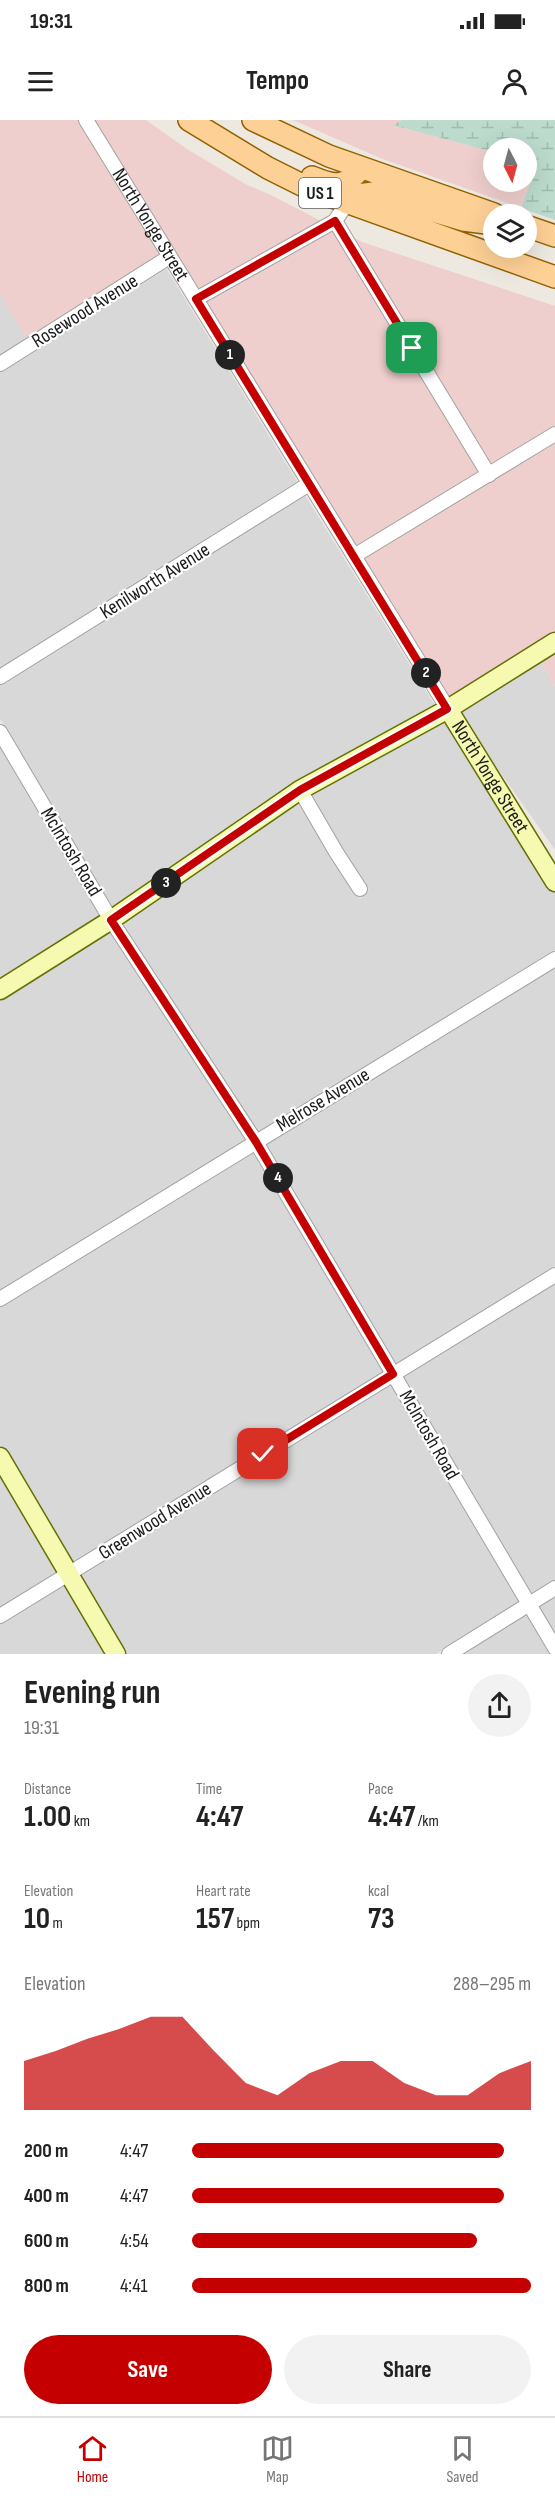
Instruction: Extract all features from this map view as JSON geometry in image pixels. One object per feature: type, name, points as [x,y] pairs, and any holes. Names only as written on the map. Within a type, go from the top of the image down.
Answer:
[{"type":"main road","name":"US 1","points":[[189,120],[268,168],[347,204],[555,277]]},
{"type":"main road","name":"US 1","points":[[253,120],[361,168],[483,210]]},
{"type":"main road","points":[[268,168],[291,169],[330,185],[341,184],[349,180],[361,168]]},
{"type":"main road","points":[[347,204],[358,195],[373,193],[463,220],[483,223]]},
{"type":"main road","points":[[537,230],[555,236]]},
{"type":"street","name":"North Yonge Street","points":[[86,120],[555,882]]},
{"type":"street","points":[[196,299],[335,221],[347,204]]},
{"type":"street","points":[[335,221],[489,475]]},
{"type":"street","name":"Rosewood Avenue","points":[[0,364],[169,257]]},
{"type":"street","points":[[354,556],[555,434]]},
{"type":"street","name":"Kenilworth Avenue","points":[[0,677],[309,484]]},
{"type":"street","points":[[0,990],[111,920],[300,790],[447,709],[555,642]]},
{"type":"street","name":"McIntosh Road","points":[[0,732],[111,920],[256,1142],[555,1648]]},
{"type":"street","points":[[300,790],[360,889]]},
{"type":"street","name":"Melrose Avenue","points":[[0,1299],[555,959]]},
{"type":"street","name":"Greenwood Avenue","points":[[0,1616],[555,1275]]},
{"type":"street","points":[[0,1457],[117,1654]]},
{"type":"street","points":[[449,1654],[555,1588]]},
{"type":"shaded area","points":[[0,120],[79,120],[160,255],[27,339],[0,295]]},
{"type":"shaded area","points":[[94,120],[146,120],[187,149],[247,185],[321,221],[198,290]]},
{"type":"shaded area","points":[[293,120],[402,120],[394,125],[483,149],[483,192],[527,192],[522,204],[510,204],[380,158]]},
{"type":"shaded area","points":[[333,231],[480,472],[356,546],[205,302]]},
{"type":"shaded area","points":[[352,237],[555,306],[555,425],[491,465]]},
{"type":"shaded area","points":[[166,268],[298,483],[0,669],[0,372]]},
{"type":"shaded area","points":[[0,295],[27,339],[0,355]]},
{"type":"shaded area","points":[[555,442],[555,633],[449,700],[363,558]]},
{"type":"shaded area","points":[[305,495],[436,707],[113,911],[0,719],[0,685]]},
{"type":"shaded area","points":[[555,650],[555,686],[540,659]]},
{"type":"shaded area","points":[[540,659],[555,686],[555,850],[457,711]]},
{"type":"shaded area","points":[[445,719],[555,873],[555,950],[258,1132],[120,922],[298,800],[330,856],[360,899],[369,890],[309,793]]},
{"type":"shaded area","points":[[0,745],[102,918],[0,982]]},
{"type":"shaded area","points":[[110,930],[247,1139],[0,1291],[0,998]]},
{"type":"shaded area","points":[[555,967],[555,1266],[395,1364],[266,1144]]},
{"type":"shaded area","points":[[254,1151],[384,1371],[70,1564],[0,1444],[0,1307]]},
{"type":"shaded area","points":[[555,1283],[555,1580],[531,1595],[403,1377]]},
{"type":"shaded area","points":[[391,1383],[520,1602],[436,1654],[124,1654],[77,1576]]},
{"type":"shaded area","points":[[0,1470],[59,1571],[0,1607]]},
{"type":"shaded area","points":[[66,1583],[109,1654],[0,1654],[0,1624]]},
{"type":"shaded area","points":[[555,1596],[555,1635],[538,1607]]},
{"type":"shaded area","points":[[527,1614],[551,1654],[463,1654]]},
{"type":"green space","points":[[402,120],[555,120],[555,220],[537,214],[537,204],[522,204],[527,192],[537,192],[537,138],[483,138],[483,149],[393,125]]},
{"type":"route","points":[[263,1454],[393,1374],[256,1142],[111,920],[300,790],[447,709],[196,299],[335,221],[412,348]]}]
